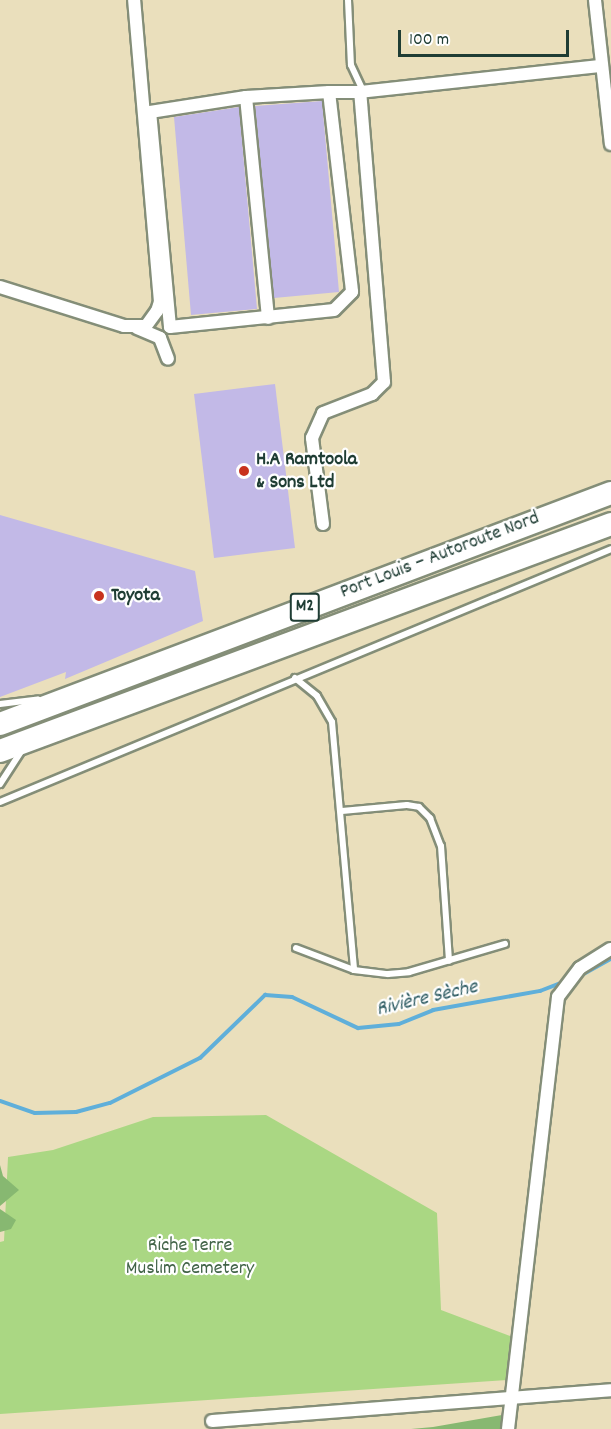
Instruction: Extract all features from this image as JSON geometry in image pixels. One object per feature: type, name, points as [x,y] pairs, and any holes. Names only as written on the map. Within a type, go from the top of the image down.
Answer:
[{"type":"highway","name":"Port Louis – Autoroute Nord","points":[[0,724],[484,539],[611,493]]},
{"type":"highway","name":"Port Louis – Autoroute Nord","points":[[0,751],[54,729],[611,524]]},
{"type":"street","points":[[134,0],[160,303],[152,320],[136,328]]},
{"type":"street","points":[[595,0],[604,61],[611,144]]},
{"type":"street","points":[[329,92],[352,292],[334,310],[170,327],[150,112],[246,97],[329,92],[362,91],[604,61]]},
{"type":"street","points":[[323,524],[312,438],[323,413],[372,394],[384,382],[362,91]]},
{"type":"street","points":[[246,97],[268,318]]},
{"type":"street","points":[[0,287],[136,328],[160,338],[168,359]]},
{"type":"street","points":[[508,1429],[558,997],[580,968],[611,949]]},
{"type":"street","points":[[213,1421],[611,1390]]},
{"type":"lane","points":[[348,0],[351,65],[362,91]]},
{"type":"lane","points":[[484,539],[530,514]]},
{"type":"lane","points":[[0,802],[611,549]]},
{"type":"lane","points":[[296,678],[317,696],[332,722],[342,811],[354,970]]},
{"type":"lane","points":[[0,704],[78,694]]},
{"type":"lane","points":[[0,784],[26,746],[54,729]]},
{"type":"lane","points":[[342,811],[407,805],[419,807],[430,818],[441,846],[449,961]]},
{"type":"lane","points":[[297,948],[354,970],[388,974],[449,961],[505,944]]},
{"type":"green space","name":"Riche Terre Muslim Cemetery","points":[[266,1115],[437,1213],[441,1310],[513,1337],[507,1380],[0,1414],[0,1242],[4,1241],[8,1157],[53,1150],[153,1117]]},
{"type":"green space","points":[[0,1165],[3,1176],[19,1190],[0,1206]]},
{"type":"green space","points":[[0,1209],[16,1220],[11,1229],[0,1232]]},
{"type":"green space","points":[[502,1415],[501,1429],[411,1429],[433,1427]]},
{"type":"building","points":[[322,101],[339,292],[274,298],[255,106]]},
{"type":"building","points":[[239,107],[257,309],[191,315],[174,117]]},
{"type":"building","name":"H.A Ramtoola & Sons Ltd","points":[[275,384],[295,548],[214,558],[194,394]]},
{"type":"building","name":"Toyota","points":[[0,515],[195,571],[203,621],[65,679],[66,672],[0,697]]},
{"type":"waterway","name":"Rivière Sèche","points":[[580,976],[611,959]]},
{"type":"waterway","name":"Rivière Sèche","points":[[0,1101],[35,1113],[76,1112],[110,1103],[200,1058],[265,995],[292,997],[358,1028],[399,1024],[433,1010],[540,991],[564,982]]},
{"type":"place","name":"H.A Ramtoola & Sons Ltd","points":[[244,471]]},
{"type":"place","name":"Toyota","points":[[99,596]]}]
